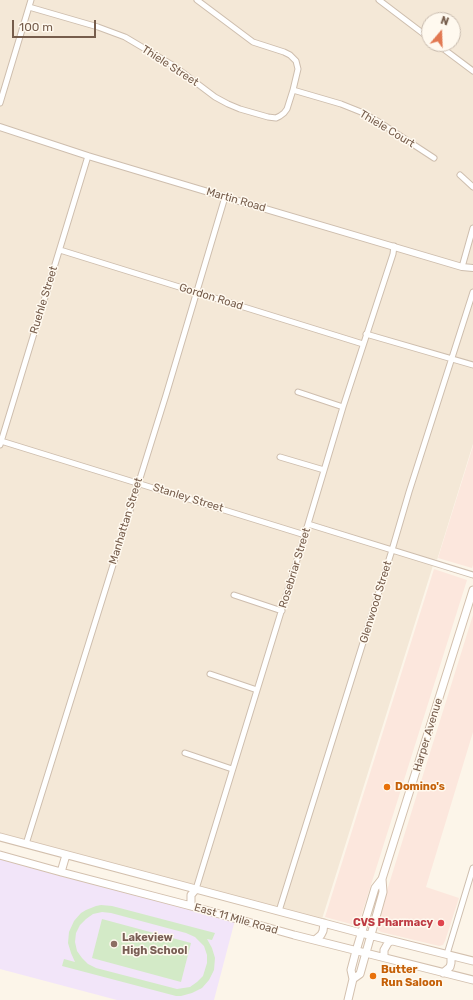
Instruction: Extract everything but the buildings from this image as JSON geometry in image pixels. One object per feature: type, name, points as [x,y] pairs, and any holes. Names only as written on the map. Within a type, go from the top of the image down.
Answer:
[{"type":"main road","name":"Harper Avenue","points":[[348,1000],[353,980],[351,970],[361,933],[375,888],[382,879],[473,590]]},
{"type":"main road","name":"East 11 Mile Road","points":[[0,837],[361,933],[473,961]]},
{"type":"main road","name":"East 11 Mile Road","points":[[0,855],[356,951],[473,980]]},
{"type":"main road","points":[[61,872],[66,855]]},
{"type":"main road","name":"Harper Avenue","points":[[353,980],[360,974],[383,892],[382,879]]},
{"type":"main road","points":[[191,906],[191,896],[196,889]]},
{"type":"main road","points":[[315,940],[321,935],[324,923]]},
{"type":"main road","points":[[384,957],[384,950],[391,940]]},
{"type":"main road","points":[[443,972],[450,967],[452,960],[449,955]]},
{"type":"street","points":[[0,103],[31,0]]},
{"type":"street","points":[[197,0],[253,42],[284,52],[293,57],[296,61],[298,69],[293,90]]},
{"type":"street","points":[[379,0],[421,32]]},
{"type":"street","name":"Thiele Street","points":[[29,7],[98,27],[125,37],[174,66],[215,97],[240,109],[276,118],[287,109],[293,90]]},
{"type":"street","points":[[448,52],[473,71]]},
{"type":"street","name":"Thiele Court","points":[[293,90],[341,104],[361,112],[434,158]]},
{"type":"street","name":"Martin Road","points":[[0,127],[88,156],[225,197],[473,268]]},
{"type":"street","name":"Ruehle Street","points":[[1,443],[88,156]]},
{"type":"street","points":[[460,175],[473,187]]},
{"type":"street","name":"Manhattan Street","points":[[26,844],[225,197]]},
{"type":"street","points":[[462,266],[473,228]]},
{"type":"street","name":"Rosebriar Street","points":[[196,889],[366,334],[393,254],[394,246]]},
{"type":"street","name":"Gordon Road","points":[[60,250],[363,344]]},
{"type":"street","name":"Glenwood Street","points":[[279,911],[409,492],[473,292]]},
{"type":"street","points":[[366,334],[473,365]]},
{"type":"street","points":[[298,392],[344,407]]},
{"type":"street","name":"Stanley Street","points":[[1,443],[138,483],[305,535]]},
{"type":"street","points":[[280,457],[324,470]]},
{"type":"street","points":[[308,524],[473,575]]},
{"type":"street","points":[[234,595],[282,611]]},
{"type":"street","points":[[210,674],[257,690]]},
{"type":"street","points":[[185,753],[232,769]]},
{"type":"street","points":[[449,955],[473,868]]},
{"type":"shaded area","points":[[0,0],[473,0],[473,444],[437,560],[435,559],[322,919],[0,833]]},
{"type":"shaded area","points":[[473,446],[473,565],[472,568],[438,558]]},
{"type":"shaded area","points":[[434,569],[467,580],[358,926],[325,917]]},
{"type":"shaded area","points":[[473,615],[473,732],[426,887],[459,898],[445,941],[443,945],[439,946],[381,932],[378,930],[377,926]]},
{"type":"shaded area","name":"Lakeview High School","points":[[0,857],[235,920],[214,1000],[117,1000],[0,969]]},
{"type":"green space","points":[[96,906],[112,906],[215,933],[212,940],[207,939],[215,958],[214,970],[209,980],[202,988],[192,993],[176,996],[62,966],[64,959],[75,962],[68,943],[69,932],[74,921],[81,913]],"holes":[[[102,912],[111,913],[186,933],[195,937],[204,946],[207,955],[207,963],[203,976],[190,987],[177,989],[96,968],[88,964],[77,951],[75,942],[76,933],[80,925],[93,914]]]},
{"type":"green space","points":[[102,919],[191,943],[181,982],[92,958]]},
{"type":"place","name":"Domino's","points":[[387,787]]},
{"type":"place","name":"CVS Pharmacy","points":[[441,923]]},
{"type":"place","name":"Lakeview High School","points":[[114,944]]},
{"type":"place","name":"Butter Run Saloon","points":[[373,976]]}]
